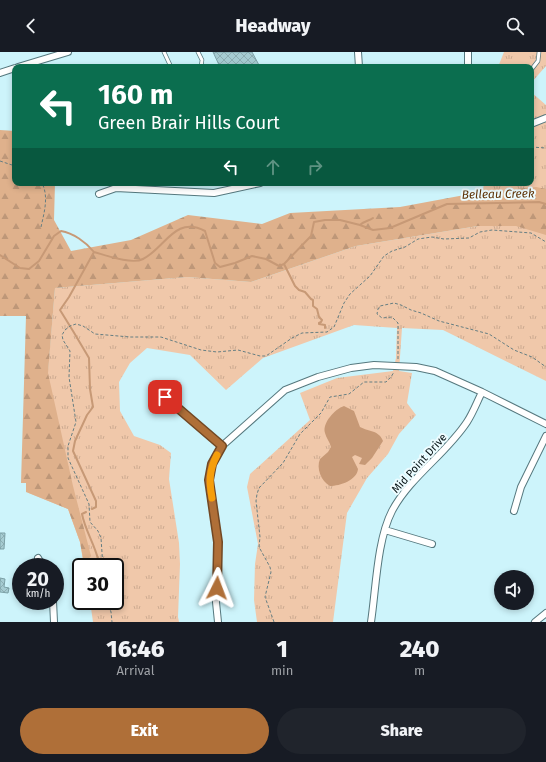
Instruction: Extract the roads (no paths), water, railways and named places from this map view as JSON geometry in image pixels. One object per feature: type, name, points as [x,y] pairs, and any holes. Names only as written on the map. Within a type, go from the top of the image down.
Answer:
[{"type":"street","points":[[28,64],[68,52]]},
{"type":"street","points":[[358,52],[359,64]]},
{"type":"street","points":[[468,52],[468,64]]},
{"type":"street","points":[[0,72],[12,69]]},
{"type":"street","points":[[534,123],[546,118]]},
{"type":"street","points":[[99,194],[116,188],[214,193],[238,186]]},
{"type":"street","points":[[218,622],[216,602],[218,542],[209,480],[212,464],[222,446],[285,390],[345,370],[374,366],[416,367],[435,371],[482,392],[546,424]]},
{"type":"street","name":"Mid Point Drive","points":[[372,622],[381,546],[392,512],[401,497],[468,421],[482,392]]},
{"type":"street","points":[[165,397],[222,446]]},
{"type":"street","points":[[514,511],[521,487],[546,436]]},
{"type":"street","points":[[385,530],[432,544]]},
{"type":"street","points":[[53,610],[54,622]]},
{"type":"street","points":[[536,622],[546,613]]},
{"type":"lane","points":[[164,52],[170,64]]},
{"type":"lane","points":[[198,52],[202,60],[201,64]]},
{"type":"lane","points":[[534,66],[538,61],[539,52]]},
{"type":"waterway","name":"Belleau Creek","points":[[0,255],[20,268],[29,269],[39,261],[54,236],[61,231],[79,238],[94,252],[118,259],[138,261],[151,254],[178,230],[186,227],[195,227],[205,231],[215,263],[220,267],[252,256],[266,259],[279,266],[284,264],[311,236],[314,222],[340,220],[373,230],[390,228],[447,204],[539,202],[546,204]]},
{"type":"waterway","points":[[360,225],[373,218]]},
{"type":"waterway","points":[[92,509],[96,507],[96,501],[73,451],[75,441],[87,415],[93,407],[90,389],[89,358],[60,310],[94,252]]},
{"type":"waterway","points":[[284,264],[295,286],[299,290],[305,292],[313,300],[313,306],[317,309],[319,317],[322,320],[319,324],[325,325],[325,328]]},
{"type":"waterway","points":[[86,512],[82,514],[83,520],[98,558]]}]
